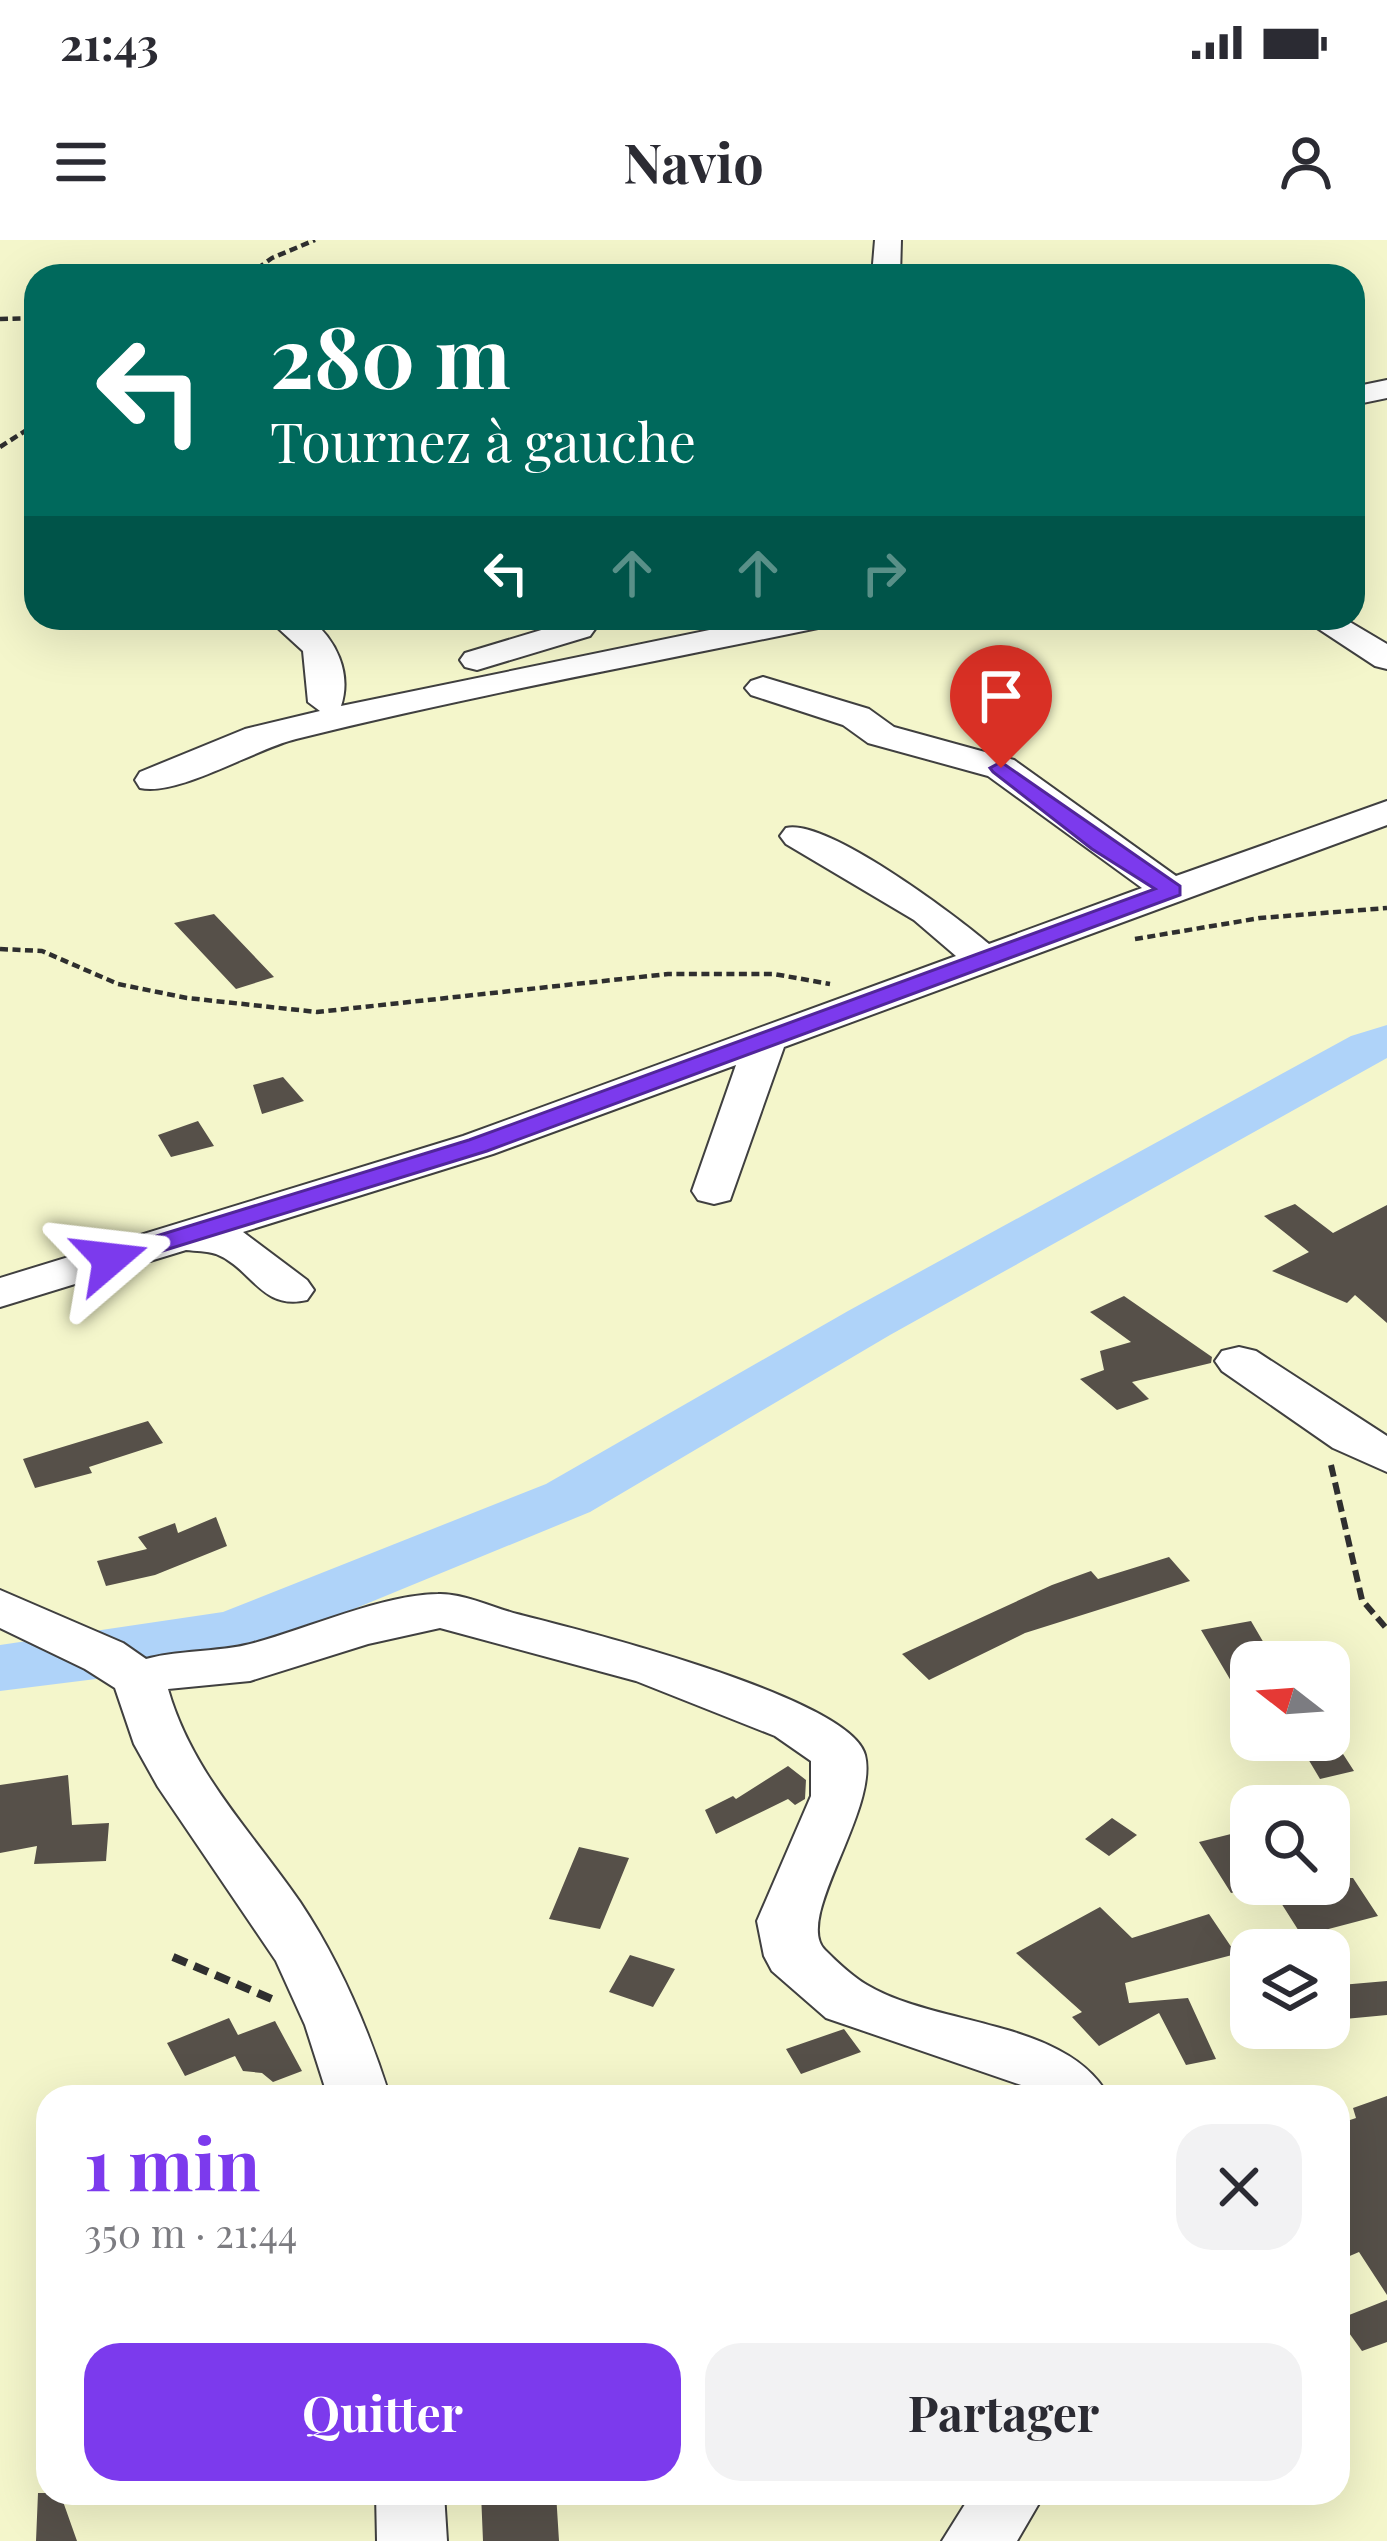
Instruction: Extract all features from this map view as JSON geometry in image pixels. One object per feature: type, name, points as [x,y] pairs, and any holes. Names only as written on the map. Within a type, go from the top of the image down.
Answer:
[{"type":"street","points":[[306,630],[313,634],[324,660],[326,702]]},
{"type":"street","points":[[153,780],[258,737],[326,702],[575,630]]},
{"type":"street","points":[[258,737],[397,703],[759,630]]},
{"type":"street","points":[[1339,630],[1387,659]]},
{"type":"street","points":[[763,688],[856,718],[881,735],[1001,768],[1100,844],[1172,891]]},
{"type":"street","points":[[0,1293],[478,1145],[1387,812]]},
{"type":"street","points":[[799,836],[928,912],[984,960]]},
{"type":"street","points":[[714,1191],[766,1040]]},
{"type":"street","points":[[184,1236],[232,1243],[291,1291]]},
{"type":"street","points":[[1239,1361],[1387,1456]]},
{"type":"street","points":[[0,1606],[139,1678],[145,1707],[170,1762],[309,1965],[339,2028],[356,2085]]},
{"type":"street","points":[[139,1678],[178,1668],[250,1663],[361,1628],[440,1611],[653,1667],[794,1723],[838,1754],[839,1796],[786,1921],[793,1956],[847,2002],[1048,2070],[1065,2085]]},
{"type":"street","points":[[410,2505],[412,2541]]},
{"type":"street","points":[[977,2541],[1002,2505]]},
{"type":"path","points":[[264,264],[315,240]]},
{"type":"path","points":[[286,242],[301,246]]},
{"type":"path","points":[[1125,940],[1260,918],[1387,908]]},
{"type":"path","points":[[0,949],[41,951],[118,984],[317,1012],[668,974],[774,974],[881,997]]},
{"type":"path","points":[[1326,1421],[1334,1493],[1362,1600],[1387,1629]]},
{"type":"path","points":[[173,1957],[339,2028]]},
{"type":"green space","points":[[0,240],[1387,240],[1387,2541],[0,2541]]},
{"type":"building","points":[[214,914],[274,977],[236,989],[174,923]]},
{"type":"building","points":[[283,1077],[304,1101],[262,1114],[253,1085]]},
{"type":"building","points":[[198,1121],[214,1146],[171,1157],[158,1135]]},
{"type":"building","points":[[1295,1204],[1333,1233],[1387,1205],[1387,1323],[1355,1295],[1347,1303],[1272,1271],[1309,1252],[1264,1216]]},
{"type":"building","points":[[1124,1296],[1212,1357],[1211,1363],[1132,1382],[1149,1399],[1117,1410],[1080,1379],[1104,1370],[1100,1351],[1131,1342],[1090,1312]]},
{"type":"building","points":[[148,1421],[163,1443],[89,1467],[92,1473],[35,1488],[23,1459]]},
{"type":"building","points":[[216,1517],[227,1546],[155,1575],[106,1586],[97,1561],[147,1549],[138,1537],[175,1523],[178,1533]]},
{"type":"building","points":[[1169,1557],[1190,1581],[1025,1633],[929,1680],[902,1654],[1052,1585],[1091,1571],[1098,1579]]},
{"type":"building","points":[[1251,1621],[1263,1641],[1230,1641],[1230,1679],[1201,1630]]},
{"type":"building","points":[[1309,1761],[1348,1761],[1354,1771],[1320,1779]]},
{"type":"building","points":[[788,1766],[806,1780],[805,1799],[795,1805],[788,1799],[716,1834],[705,1810],[733,1796],[736,1799]]},
{"type":"building","points":[[68,1775],[72,1825],[109,1823],[106,1861],[34,1864],[37,1846],[0,1853],[0,1785]]},
{"type":"building","points":[[1112,1818],[1137,1835],[1109,1856],[1085,1839]]},
{"type":"building","points":[[1230,1834],[1230,1891],[1199,1842]]},
{"type":"building","points":[[579,1847],[629,1858],[600,1929],[549,1919]]},
{"type":"building","points":[[1350,1878],[1378,1916],[1329,1929],[1298,1929],[1282,1905],[1350,1905]]},
{"type":"building","points":[[1100,1907],[1132,1938],[1209,1914],[1230,1945],[1230,1956],[1125,1983],[1129,2003],[1188,1998],[1216,2059],[1186,2065],[1159,2013],[1099,2046],[1072,2017],[1082,2012],[1016,1953]]},
{"type":"building","points":[[630,1955],[675,1969],[653,2007],[609,1992]]},
{"type":"building","points":[[1387,1981],[1387,2015],[1350,2018],[1350,1984]]},
{"type":"building","points":[[229,2018],[238,2035],[275,2021],[302,2071],[273,2082],[262,2073],[243,2071],[235,2056],[185,2076],[167,2043]]},
{"type":"building","points":[[844,2029],[861,2052],[801,2074],[786,2049]]},
{"type":"building","points":[[1387,2096],[1387,2295],[1359,2252],[1350,2256],[1353,2108]]},
{"type":"building","points":[[1387,2300],[1387,2342],[1362,2351],[1350,2334],[1350,2315]]},
{"type":"building","points":[[38,2505],[64,2505],[77,2541],[36,2541]]},
{"type":"building","points":[[482,2505],[557,2505],[559,2541],[483,2541]]},
{"type":"waterway","points":[[0,1668],[104,1656],[236,1632],[568,1498],[869,1323],[1387,1041]]},
{"type":"route","points":[[110,1259],[478,1145],[1172,891],[1100,844],[1001,768]]}]
